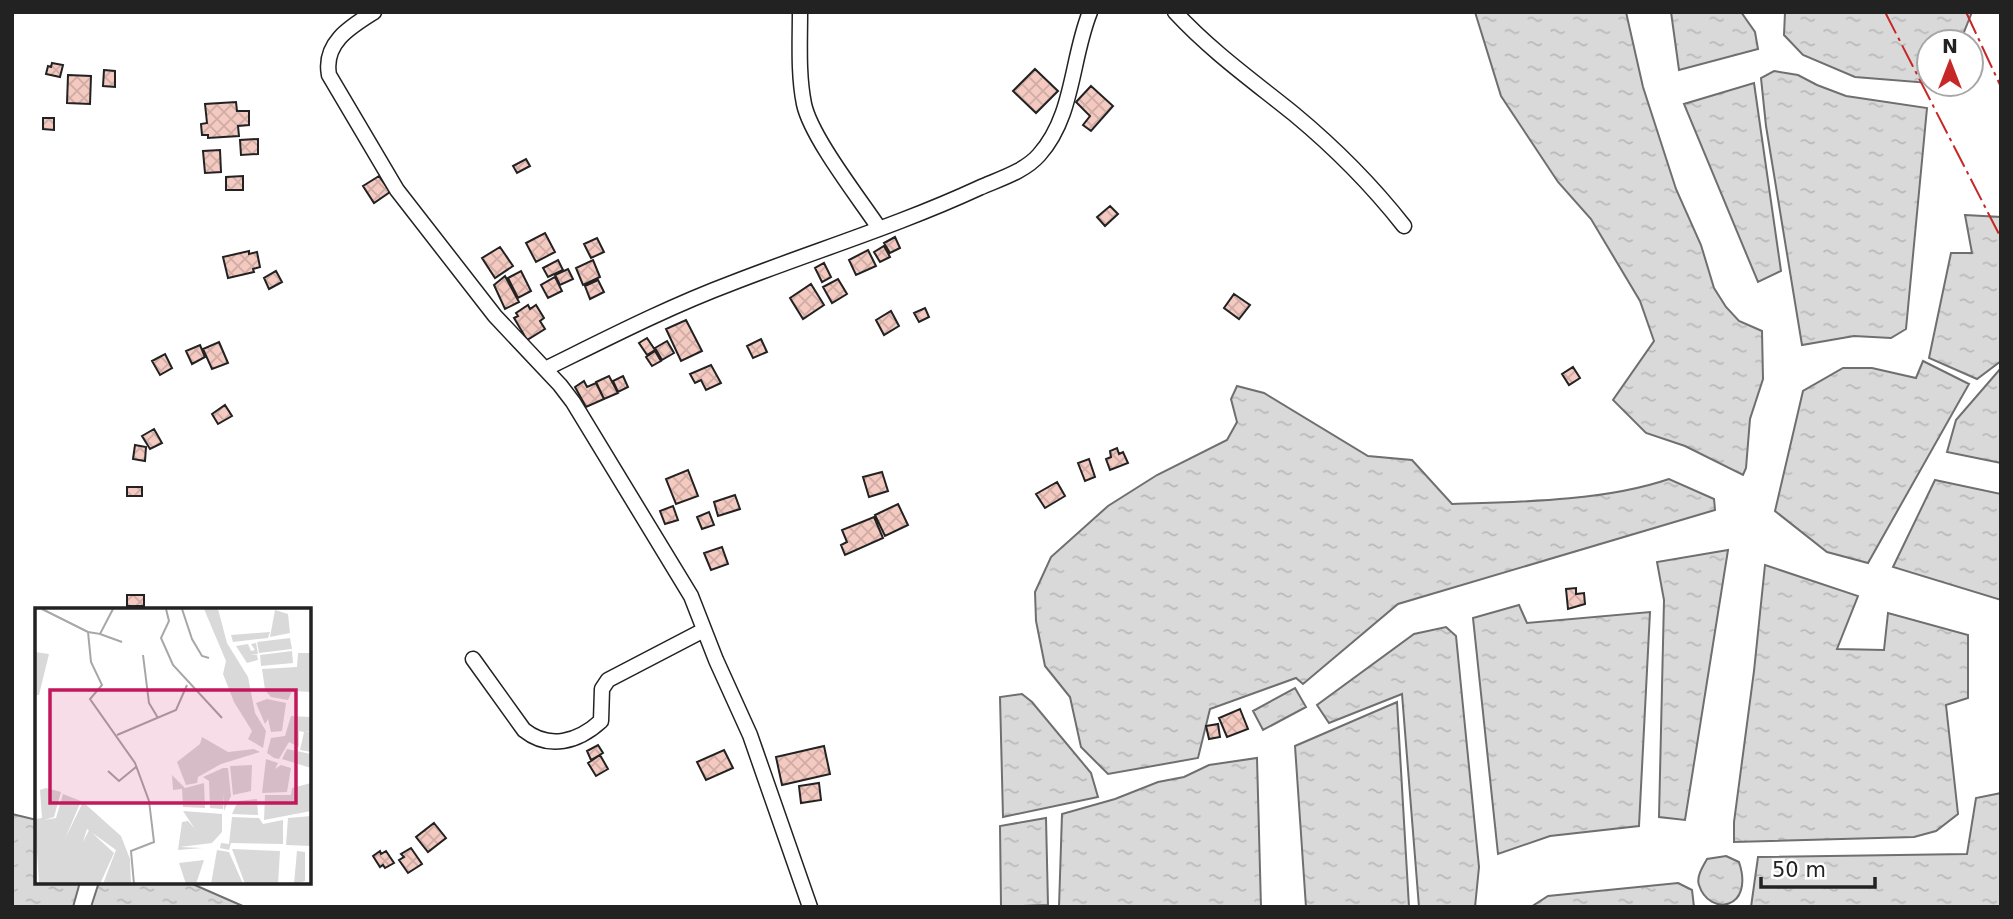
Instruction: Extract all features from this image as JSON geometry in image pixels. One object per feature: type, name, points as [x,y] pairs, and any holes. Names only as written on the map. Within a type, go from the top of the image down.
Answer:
[{"type":"street","points":[[374,12],[340,36],[333,45],[327,62],[329,75],[397,190],[495,316],[573,402],[691,596],[750,735],[810,907]]},
{"type":"street","points":[[800,12],[800,52],[805,106],[822,143],[879,228]]},
{"type":"street","points":[[545,369],[638,323],[732,283],[879,228],[1026,167],[1038,156],[1058,127],[1090,12]]},
{"type":"street","points":[[1175,12],[1234,68],[1294,114],[1345,160],[1372,187],[1404,226]]},
{"type":"street","points":[[473,659],[524,730],[533,737],[561,743],[571,740],[601,721],[602,689],[608,680],[704,630]]},
{"type":"water","points":[[1475,12],[1626,12],[1643,87],[1676,189],[1701,245],[1714,288],[1739,321],[1762,331],[1763,379],[1750,419],[1746,468],[1743,475],[1685,446],[1646,433],[1613,400],[1654,341],[1640,301],[1591,219],[1558,182],[1501,96]]},
{"type":"water","points":[[1671,12],[1741,12],[1755,32],[1758,49],[1679,70]]},
{"type":"water","points":[[1785,12],[1972,12],[1966,28],[1915,28],[1915,82],[1855,77],[1803,55],[1784,35]]},
{"type":"water","points":[[1774,71],[1798,75],[1846,96],[1927,108],[1906,329],[1891,338],[1854,336],[1802,345],[1766,126],[1761,78]]},
{"type":"water","points":[[1754,83],[1781,271],[1758,282],[1684,104]]},
{"type":"water","points":[[1965,215],[2001,217],[2001,361],[1977,379],[1929,358],[1951,253],[1972,253]]},
{"type":"water","points":[[1923,361],[1969,384],[1868,563],[1827,552],[1775,511],[1803,391],[1843,368],[1872,368],[1916,378]]},
{"type":"water","points":[[2001,368],[2001,463],[1947,452],[1956,420]]},
{"type":"water","points":[[1237,386],[1264,393],[1368,456],[1412,460],[1452,504],[1590,496],[1669,479],[1714,499],[1715,510],[1398,604],[1303,684],[1296,678],[1210,709],[1198,758],[1108,774],[1081,747],[1070,697],[1045,666],[1036,621],[1035,592],[1051,557],[1108,506],[1157,475],[1227,440],[1237,422],[1231,399]]},
{"type":"water","points":[[1935,480],[2001,494],[2001,600],[1893,567]]},
{"type":"water","points":[[1728,550],[1685,820],[1659,817],[1664,600],[1657,562]]},
{"type":"water","points":[[1765,565],[1858,596],[1837,649],[1884,650],[1888,613],[1968,635],[1968,698],[1946,705],[1958,814],[1936,831],[1914,837],[1734,842],[1734,822]]},
{"type":"water","points":[[1519,605],[1527,623],[1650,612],[1639,826],[1550,836],[1498,854],[1473,618]]},
{"type":"water","points":[[1446,627],[1456,636],[1479,867],[1475,907],[1419,907],[1402,694],[1329,723],[1317,705],[1414,634]]},
{"type":"water","points":[[1295,688],[1306,707],[1263,730],[1253,711]]},
{"type":"water","points":[[1022,694],[1032,702],[1091,773],[1098,797],[1003,817],[1000,697]]},
{"type":"water","points":[[1397,702],[1409,907],[1306,907],[1295,746]]},
{"type":"water","points":[[1257,758],[1261,907],[1059,907],[1062,814],[1115,799],[1158,782],[1184,777],[1209,765]]},
{"type":"water","points":[[2001,793],[2001,907],[1751,907],[1758,857],[1967,854],[1976,798]]},
{"type":"water","points":[[12,814],[35,820],[35,884],[79,884],[73,907],[12,907]]},
{"type":"water","points":[[1046,818],[1048,905],[1001,907],[1000,826]]},
{"type":"water","points":[[1726,856],[1739,862],[1741,890],[1736,899],[1720,904],[1712,902],[1704,895],[1698,879],[1707,859]]},
{"type":"water","points":[[1678,883],[1692,890],[1694,907],[1531,907],[1548,896]]},
{"type":"water","points":[[98,884],[193,884],[245,907],[91,907]]},
{"type":"building","points":[[52,63],[63,65],[60,77],[46,74]]},
{"type":"building","points":[[1035,69],[1058,91],[1036,113],[1013,91]]},
{"type":"building","points":[[104,70],[115,71],[115,87],[103,86]]},
{"type":"building","points":[[68,75],[91,76],[90,104],[67,103]]},
{"type":"building","points":[[1091,86],[1113,106],[1091,131],[1083,125],[1090,116],[1076,102]]},
{"type":"building","points":[[236,102],[237,111],[249,111],[249,125],[238,126],[239,136],[208,138],[208,135],[202,135],[201,124],[207,123],[205,104]]},
{"type":"building","points":[[43,118],[54,118],[54,130],[43,129]]},
{"type":"building","points":[[258,139],[258,154],[241,155],[240,140]]},
{"type":"building","points":[[220,150],[221,172],[205,173],[203,151]]},
{"type":"building","points":[[526,159],[530,166],[517,173],[513,166]]},
{"type":"building","points":[[243,176],[243,190],[226,190],[226,177]]},
{"type":"building","points":[[379,176],[390,192],[374,203],[363,186]]},
{"type":"building","points":[[1110,206],[1118,214],[1105,226],[1097,217]]},
{"type":"building","points":[[545,233],[555,252],[536,262],[526,243]]},
{"type":"building","points":[[895,237],[900,248],[890,253],[884,243]]},
{"type":"building","points":[[597,238],[604,252],[591,258],[584,244]]},
{"type":"building","points":[[884,246],[890,257],[880,262],[874,252]]},
{"type":"building","points":[[500,247],[513,266],[495,278],[482,258]]},
{"type":"building","points":[[868,250],[876,266],[856,275],[849,260]]},
{"type":"building","points":[[249,251],[249,254],[257,252],[260,267],[253,269],[254,272],[228,278],[223,257]]},
{"type":"building","points":[[558,260],[563,270],[548,277],[543,268]]},
{"type":"building","points":[[593,260],[600,277],[583,285],[576,268]]},
{"type":"building","points":[[824,263],[831,277],[822,282],[815,268]]},
{"type":"building","points":[[568,269],[573,279],[560,285],[555,275]]},
{"type":"building","points":[[276,271],[282,282],[269,289],[264,278]]},
{"type":"building","points":[[521,271],[531,291],[518,298],[508,278]]},
{"type":"building","points":[[505,276],[519,302],[505,309],[494,285]]},
{"type":"building","points":[[555,277],[562,291],[548,298],[541,285]]},
{"type":"building","points":[[838,279],[847,294],[832,303],[823,287]]},
{"type":"building","points":[[598,280],[604,292],[590,299],[585,286]]},
{"type":"building","points":[[811,284],[824,305],[803,319],[790,298]]},
{"type":"building","points":[[1234,294],[1250,305],[1239,319],[1224,308]]},
{"type":"building","points":[[528,305],[530,309],[536,305],[544,318],[540,321],[545,329],[527,340],[514,318],[518,316],[516,313]]},
{"type":"building","points":[[925,308],[929,317],[919,322],[914,313]]},
{"type":"building","points":[[891,311],[899,326],[884,335],[876,320]]},
{"type":"building","points":[[686,320],[702,351],[681,361],[666,329]]},
{"type":"building","points":[[647,338],[655,350],[647,355],[639,343]]},
{"type":"building","points":[[761,339],[767,352],[753,358],[747,346]]},
{"type":"building","points":[[667,341],[674,353],[662,360],[655,348]]},
{"type":"building","points":[[219,342],[228,363],[212,369],[203,349]]},
{"type":"building","points":[[200,345],[205,357],[192,364],[186,351]]},
{"type":"building","points":[[655,351],[661,361],[652,366],[646,357]]},
{"type":"building","points":[[165,354],[172,368],[160,375],[152,361]]},
{"type":"building","points":[[711,365],[721,383],[706,390],[701,380],[695,383],[690,374]]},
{"type":"building","points":[[1573,367],[1580,378],[1569,385],[1562,374]]},
{"type":"building","points":[[609,376],[618,393],[604,399],[596,382]]},
{"type":"building","points":[[623,376],[628,387],[618,392],[613,381]]},
{"type":"building","points":[[584,381],[587,387],[596,383],[604,399],[586,407],[575,387]]},
{"type":"building","points":[[225,405],[232,416],[218,424],[212,414]]},
{"type":"building","points":[[154,429],[162,443],[150,449],[142,436]]},
{"type":"building","points":[[135,445],[146,447],[145,461],[133,459]]},
{"type":"building","points":[[1117,448],[1119,454],[1123,452],[1128,463],[1110,470],[1106,459],[1111,457],[1110,451]]},
{"type":"building","points":[[1089,459],[1095,477],[1085,481],[1078,463]]},
{"type":"building","points":[[688,470],[698,496],[676,504],[666,479]]},
{"type":"building","points":[[882,472],[888,491],[869,497],[863,477]]},
{"type":"building","points":[[1057,482],[1065,496],[1045,508],[1036,494]]},
{"type":"building","points":[[127,487],[142,487],[142,496],[127,496]]},
{"type":"building","points":[[735,495],[740,509],[718,516],[714,502]]},
{"type":"building","points":[[898,504],[908,525],[885,536],[875,515]]},
{"type":"building","points":[[673,506],[678,520],[665,524],[660,511]]},
{"type":"building","points":[[709,512],[714,525],[702,529],[697,517]]},
{"type":"building","points":[[874,517],[883,538],[845,555],[841,545],[847,542],[842,530]]},
{"type":"building","points":[[722,547],[728,564],[711,570],[704,553]]},
{"type":"building","points":[[1576,588],[1576,594],[1584,593],[1585,604],[1568,609],[1566,589]]},
{"type":"building","points":[[127,595],[144,595],[144,606],[127,606]]},
{"type":"building","points":[[1240,709],[1248,729],[1227,737],[1219,718]]},
{"type":"building","points":[[1218,724],[1220,737],[1209,739],[1206,726]]},
{"type":"building","points":[[598,745],[603,753],[591,760],[587,751]]},
{"type":"building","points":[[824,746],[830,774],[782,785],[776,757]]},
{"type":"building","points":[[724,750],[733,768],[706,780],[697,762]]},
{"type":"building","points":[[600,755],[608,769],[596,776],[588,763]]},
{"type":"building","points":[[819,783],[821,800],[801,803],[799,786]]},
{"type":"building","points":[[434,823],[446,838],[428,852],[416,837]]},
{"type":"building","points":[[411,848],[422,864],[408,873],[399,860],[404,857],[401,854]]},
{"type":"building","points":[[380,851],[381,854],[386,851],[394,863],[385,868],[383,865],[380,867],[373,856]]},
{"type":"power","points":[[1885,12],[2001,238]]},
{"type":"power","points":[[1966,12],[2001,87]]}]
